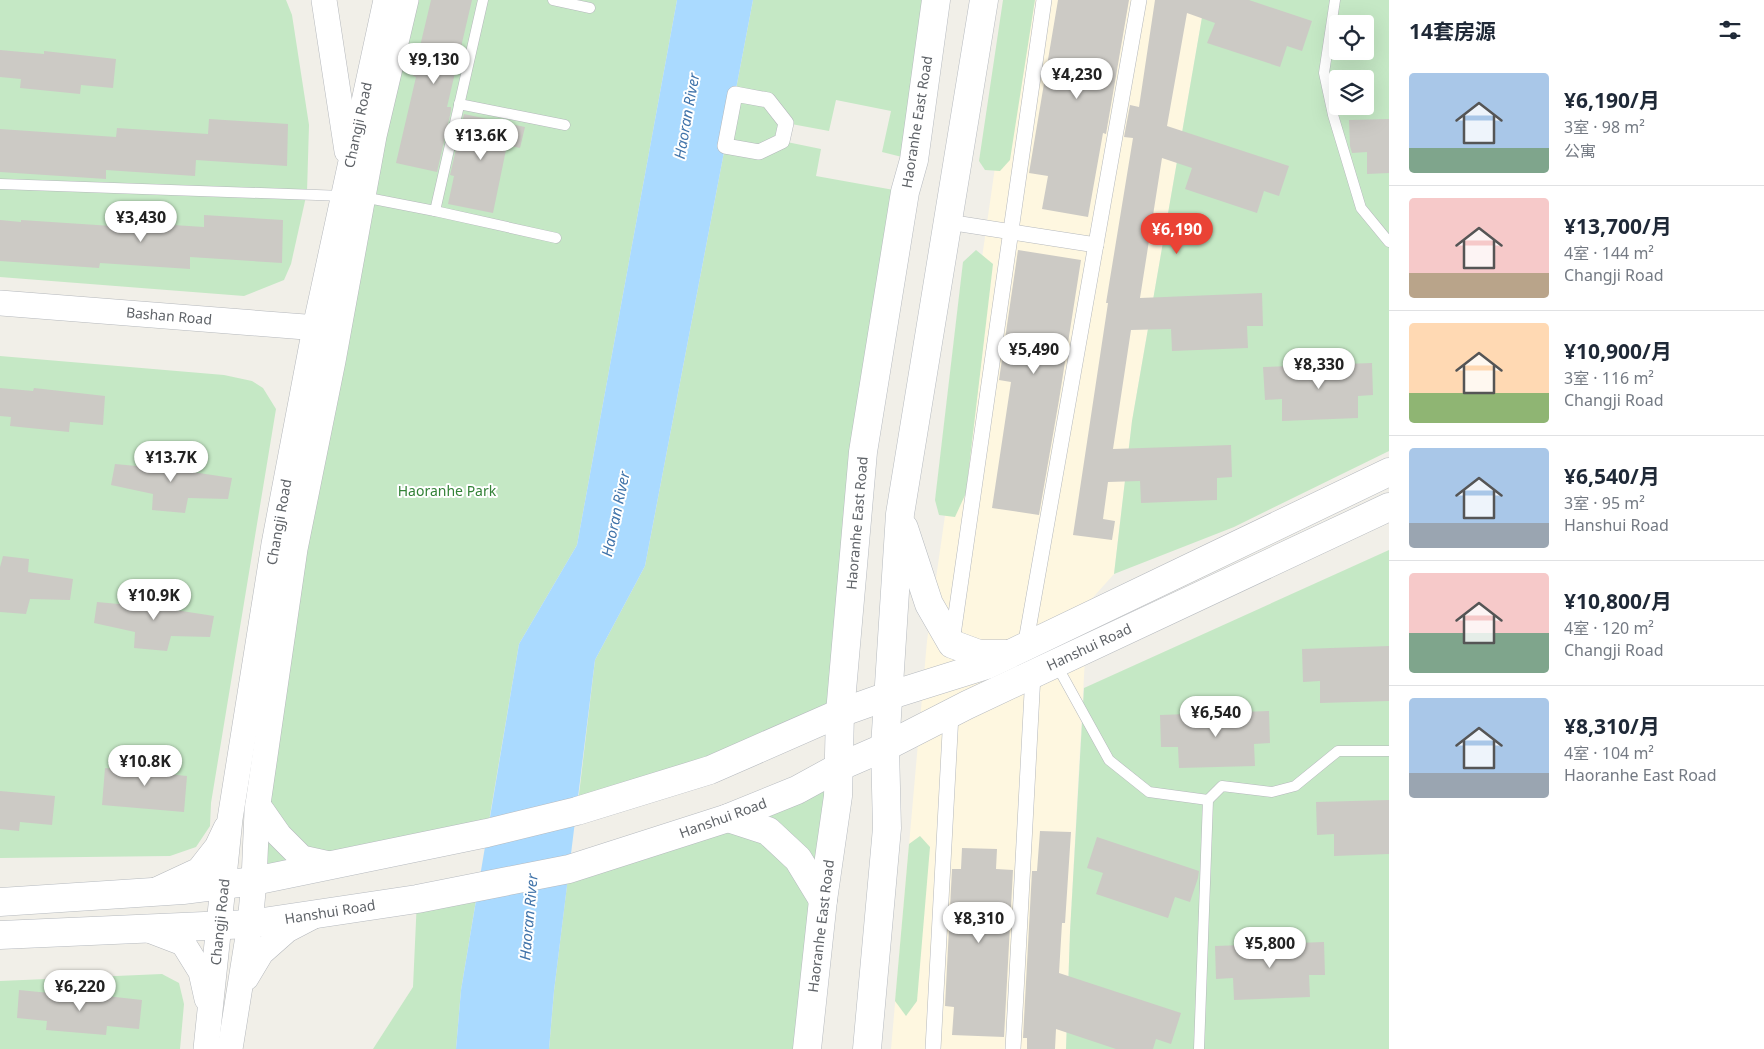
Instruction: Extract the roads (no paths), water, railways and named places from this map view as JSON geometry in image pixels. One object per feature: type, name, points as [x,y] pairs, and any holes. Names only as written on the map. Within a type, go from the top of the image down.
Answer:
[{"type":"main road","name":"Haoranhe East Road","points":[[806,1049],[823,900],[838,796],[840,713],[863,452],[906,192],[914,160],[936,0]]},
{"type":"main road","points":[[867,1049],[887,828],[885,747],[900,514],[984,0]]},
{"type":"main road","name":"Hanshui Road","points":[[0,902],[152,892],[254,881],[487,833],[577,811],[710,770],[840,713],[988,665],[1389,472]]},
{"type":"main road","name":"Hanshui Road","points":[[0,935],[150,930],[250,924],[417,899],[569,869],[717,821],[797,790],[839,767],[885,747],[1045,668],[1389,507]]},
{"type":"main road","points":[[900,514],[928,604],[952,644],[980,654],[1019,650]]},
{"type":"main road","points":[[717,821],[768,832],[798,859],[823,900]]},
{"type":"street","points":[[324,0],[349,166]]},
{"type":"street","name":"Changji Road","points":[[353,196],[349,166],[386,0]]},
{"type":"street","name":"Changji Road","points":[[230,1049],[250,924],[258,805],[327,329],[353,196],[374,134],[406,0]]},
{"type":"street","points":[[952,644],[1044,0]]},
{"type":"street","points":[[1019,650],[1096,245],[1140,0]]},
{"type":"street","points":[[735,94],[768,100],[786,123],[782,141],[759,152],[725,146],[735,94]]},
{"type":"street","points":[[948,222],[1096,245]]},
{"type":"street","name":"Bashan Road","points":[[0,303],[327,329]]},
{"type":"street","name":"Changji Road","points":[[206,1049],[230,819],[274,544],[327,329]]},
{"type":"street","points":[[1012,1049],[1045,668]]},
{"type":"street","points":[[934,1049],[951,714]]},
{"type":"street","points":[[258,805],[279,834],[302,858],[334,864]]},
{"type":"street","points":[[152,892],[199,870],[217,847],[230,819]]},
{"type":"street","points":[[240,989],[261,952],[286,930],[320,914]]},
{"type":"street","points":[[150,930],[183,944],[201,972],[210,1012]]},
{"type":"lane","points":[[435,211],[483,0]]},
{"type":"lane","points":[[553,0],[590,8]]},
{"type":"lane","points":[[1335,0],[1324,73],[1333,115],[1361,208],[1389,242]]},
{"type":"lane","points":[[459,104],[565,124]]},
{"type":"lane","points":[[0,184],[353,196],[435,211],[556,238]]},
{"type":"lane","points":[[1045,668],[1109,760],[1149,792],[1208,800]]},
{"type":"lane","points":[[1199,1049],[1208,800],[1222,786],[1272,792],[1295,786],[1338,751],[1389,751]]},
{"type":"water","name":"Haoran River","points":[[677,0],[753,0],[645,566],[595,660],[554,991],[549,1049],[456,1049],[461,990],[519,644],[577,545]]},
{"type":"park label","name":"Haoranhe Park","points":[[447,491]]}]
